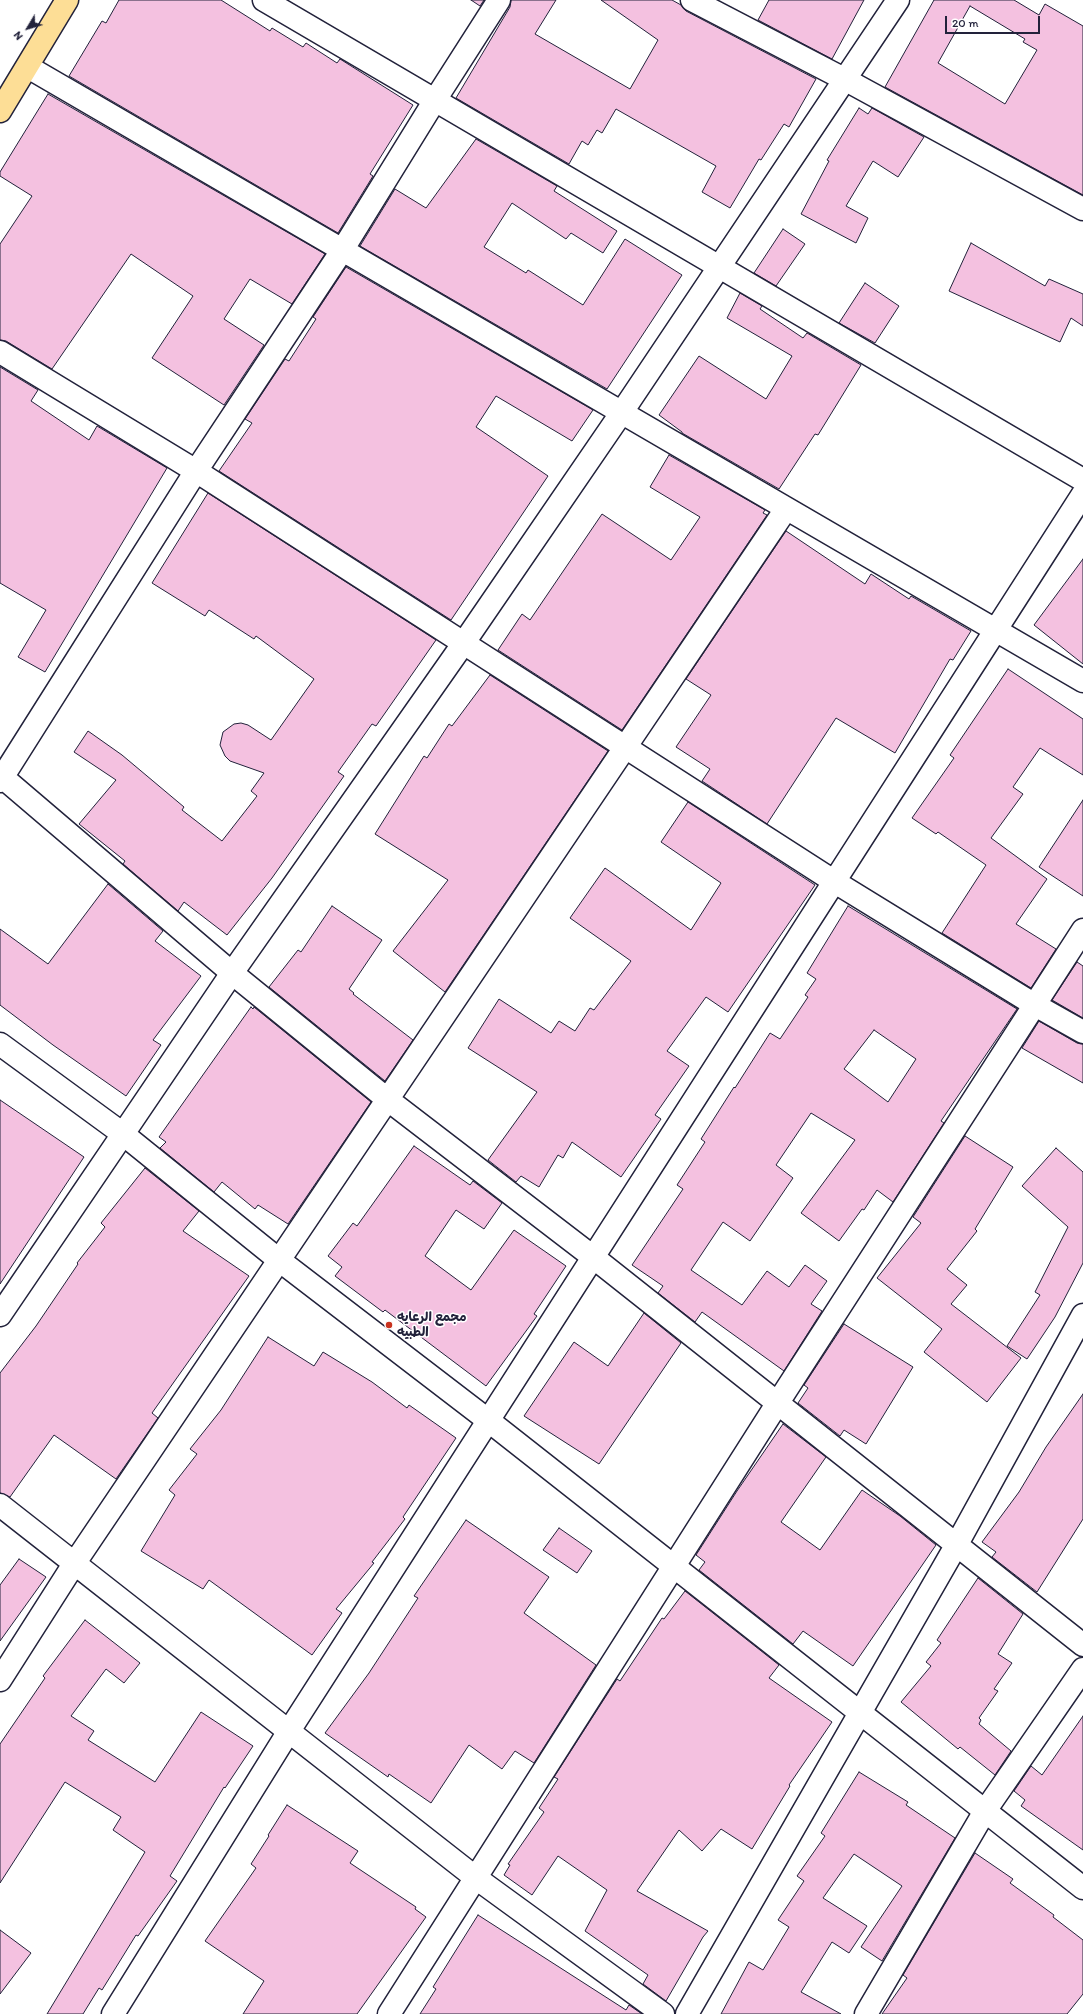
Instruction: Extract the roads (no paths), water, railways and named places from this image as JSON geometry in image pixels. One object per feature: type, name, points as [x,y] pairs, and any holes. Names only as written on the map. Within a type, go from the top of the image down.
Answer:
[{"type":"highway","points":[[0,111],[28,67],[67,0]]},
{"type":"street","points":[[264,0],[1083,480]]},
{"type":"street","points":[[499,0],[343,249],[196,471],[1,778],[232,972],[387,1099],[593,1257],[777,1404],[958,1544],[1083,1645]]},
{"type":"street","points":[[692,0],[846,80],[1083,210]]},
{"type":"street","points":[[0,1315],[232,972],[463,644],[622,412],[846,80],[898,0]]},
{"type":"street","points":[[28,67],[1083,681]]},
{"type":"street","points":[[0,352],[196,471],[835,882],[1035,1005],[1083,1032]]},
{"type":"street","points":[[113,2014],[289,1731],[1083,494]]},
{"type":"street","points":[[0,1680],[74,1564],[786,509]]},
{"type":"street","points":[[389,2014],[777,1404],[1083,930]]},
{"type":"street","points":[[0,1044],[123,1134],[279,1260],[489,1421],[674,1568],[1083,1888]]},
{"type":"street","points":[[687,2014],[958,1544],[1083,1315]]},
{"type":"street","points":[[0,1505],[476,1878],[663,2014]]},
{"type":"street","points":[[866,2014],[985,1811],[1083,1669]]},
{"type":"place","name":"مجمع الرعايه الطبيه","points":[[389,1325]]}]
